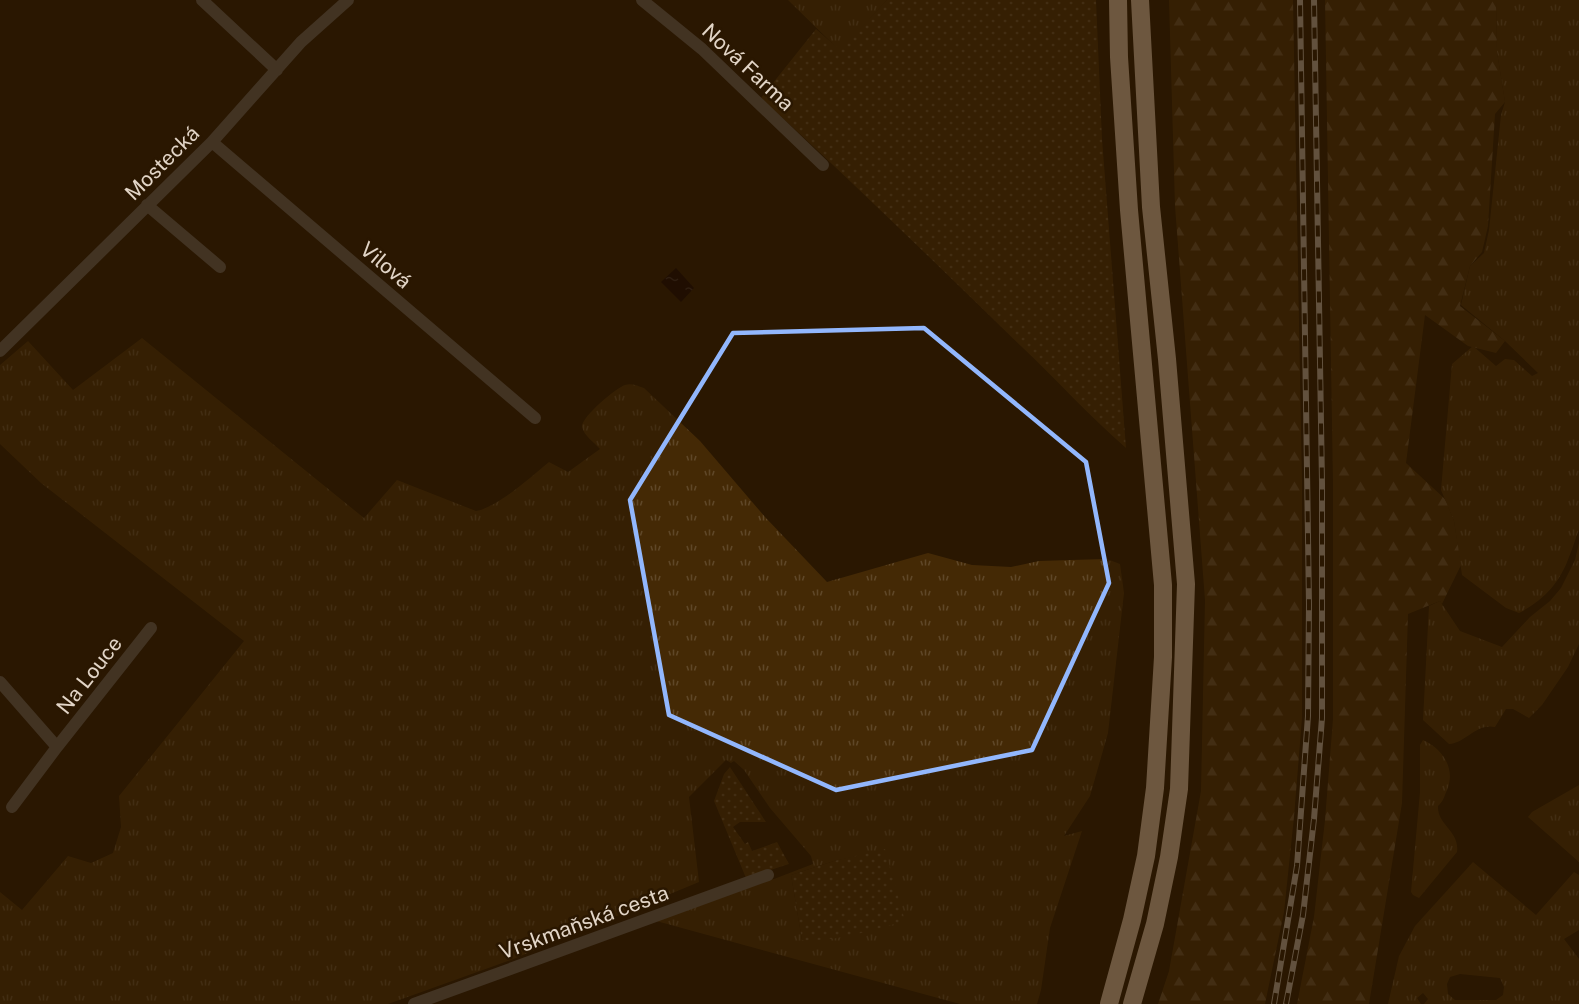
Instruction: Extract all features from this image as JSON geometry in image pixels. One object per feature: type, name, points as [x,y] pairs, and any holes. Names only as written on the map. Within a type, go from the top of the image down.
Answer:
[{"type":"highway","points":[[1109,1004],[1132,920],[1146,856],[1155,788],[1163,657],[1163,585],[1129,210],[1119,57],[1118,0]]},
{"type":"highway","points":[[1132,1004],[1160,902],[1179,789],[1186,584],[1151,207],[1140,0]]},
{"type":"street","points":[[202,0],[277,70]]},
{"type":"street","name":"Mostecká","points":[[0,351],[212,142],[301,42],[348,0]]},
{"type":"street","name":"Nová Farma","points":[[642,0],[702,49],[824,165]]},
{"type":"street","name":"Vilová","points":[[212,142],[536,418]]},
{"type":"street","points":[[147,205],[220,267]]},
{"type":"street","name":"Na Louce","points":[[12,807],[151,628]]},
{"type":"street","name":"Na Louce","points":[[0,682],[57,747]]},
{"type":"street","name":"Vrskmaňská cesta","points":[[414,1004],[768,875]]},
{"type":"highlighted area","points":[[924,328],[1086,462],[1109,583],[1032,750],[836,790],[669,715],[630,500],[733,333]]},
{"type":"green space","points":[[788,0],[887,0],[840,51]]},
{"type":"green space","points":[[887,0],[1096,0],[1102,139],[1126,448],[892,221],[761,98],[816,29],[840,50]]},
{"type":"green space","points":[[1169,0],[1293,0],[1302,483],[1302,718],[1284,912],[1265,1004],[1158,1004],[1169,971],[1201,791],[1205,600],[1175,206]]},
{"type":"green space","points":[[1325,0],[1496,0],[1497,52],[1505,102],[1495,114],[1488,226],[1482,252],[1470,266],[1460,306],[1505,341],[1496,353],[1468,346],[1425,315],[1406,463],[1445,499],[1454,521],[1461,565],[1442,604],[1440,601],[1408,614],[1402,803],[1369,1004],[1297,1004],[1314,917],[1333,719],[1333,483]]},
{"type":"green space","points":[[1496,0],[1579,0],[1579,530],[1556,583],[1536,603],[1519,613],[1506,608],[1462,575],[1454,521],[1441,490],[1452,364],[1473,346],[1496,366],[1505,359],[1514,360],[1532,376],[1538,373],[1505,341],[1461,305],[1470,266],[1484,253],[1489,230],[1501,115],[1505,102],[1497,52]]},
{"type":"green space","points":[[142,338],[364,518],[397,480],[476,511],[504,498],[549,462],[568,472],[600,449],[583,430],[583,422],[614,391],[625,385],[632,385],[644,388],[700,441],[765,517],[827,582],[928,553],[972,565],[1011,567],[1039,561],[1107,559],[1120,564],[1124,593],[1108,733],[1090,796],[1064,836],[1082,831],[1050,928],[1037,1004],[960,1004],[649,919],[774,879],[813,864],[811,856],[770,808],[744,770],[734,761],[731,763],[726,760],[689,797],[699,882],[511,960],[388,1004],[0,1004],[0,892],[22,910],[68,856],[91,863],[113,853],[121,827],[119,796],[244,641],[41,483],[0,444],[0,365],[28,341],[73,390]],"holes":[[[885,850],[802,940],[791,875],[834,861]]]},
{"type":"green space","points":[[1579,543],[1579,644],[1568,667],[1542,705],[1529,718],[1513,709],[1506,709],[1495,727],[1482,728],[1449,744],[1423,720],[1429,606],[1440,601],[1460,631],[1502,647],[1561,588],[1575,560]]},
{"type":"green space","points":[[1423,740],[1442,754],[1449,767],[1449,782],[1444,798],[1438,806],[1441,818],[1455,839],[1457,852],[1419,898],[1411,892],[1420,792],[1420,745]]},
{"type":"green space","points":[[730,767],[766,822],[740,822],[733,827],[745,844],[748,842],[752,851],[777,842],[789,864],[746,878],[714,801],[724,774]]},
{"type":"green space","points":[[1579,785],[1579,862],[1528,817],[1532,812]]},
{"type":"green space","points":[[885,849],[905,921],[841,937],[802,940],[791,875],[834,861]]},
{"type":"green space","points":[[1473,862],[1536,915],[1574,872],[1579,875],[1579,930],[1564,939],[1579,959],[1579,1004],[1424,1004],[1428,999],[1423,993],[1417,998],[1421,1004],[1388,1004],[1399,956],[1415,926]],"holes":[[[1460,974],[1500,978],[1504,987],[1503,995],[1496,1000],[1455,1000],[1448,994],[1447,984],[1450,977]]]},
{"type":"water","points":[[676,268],[694,288],[681,302],[661,282]]},
{"type":"railway","points":[[1274,1004],[1297,866],[1308,716],[1309,604],[1300,0]]},
{"type":"railway","points":[[1286,1004],[1303,915],[1322,718],[1322,483],[1314,0]]}]
